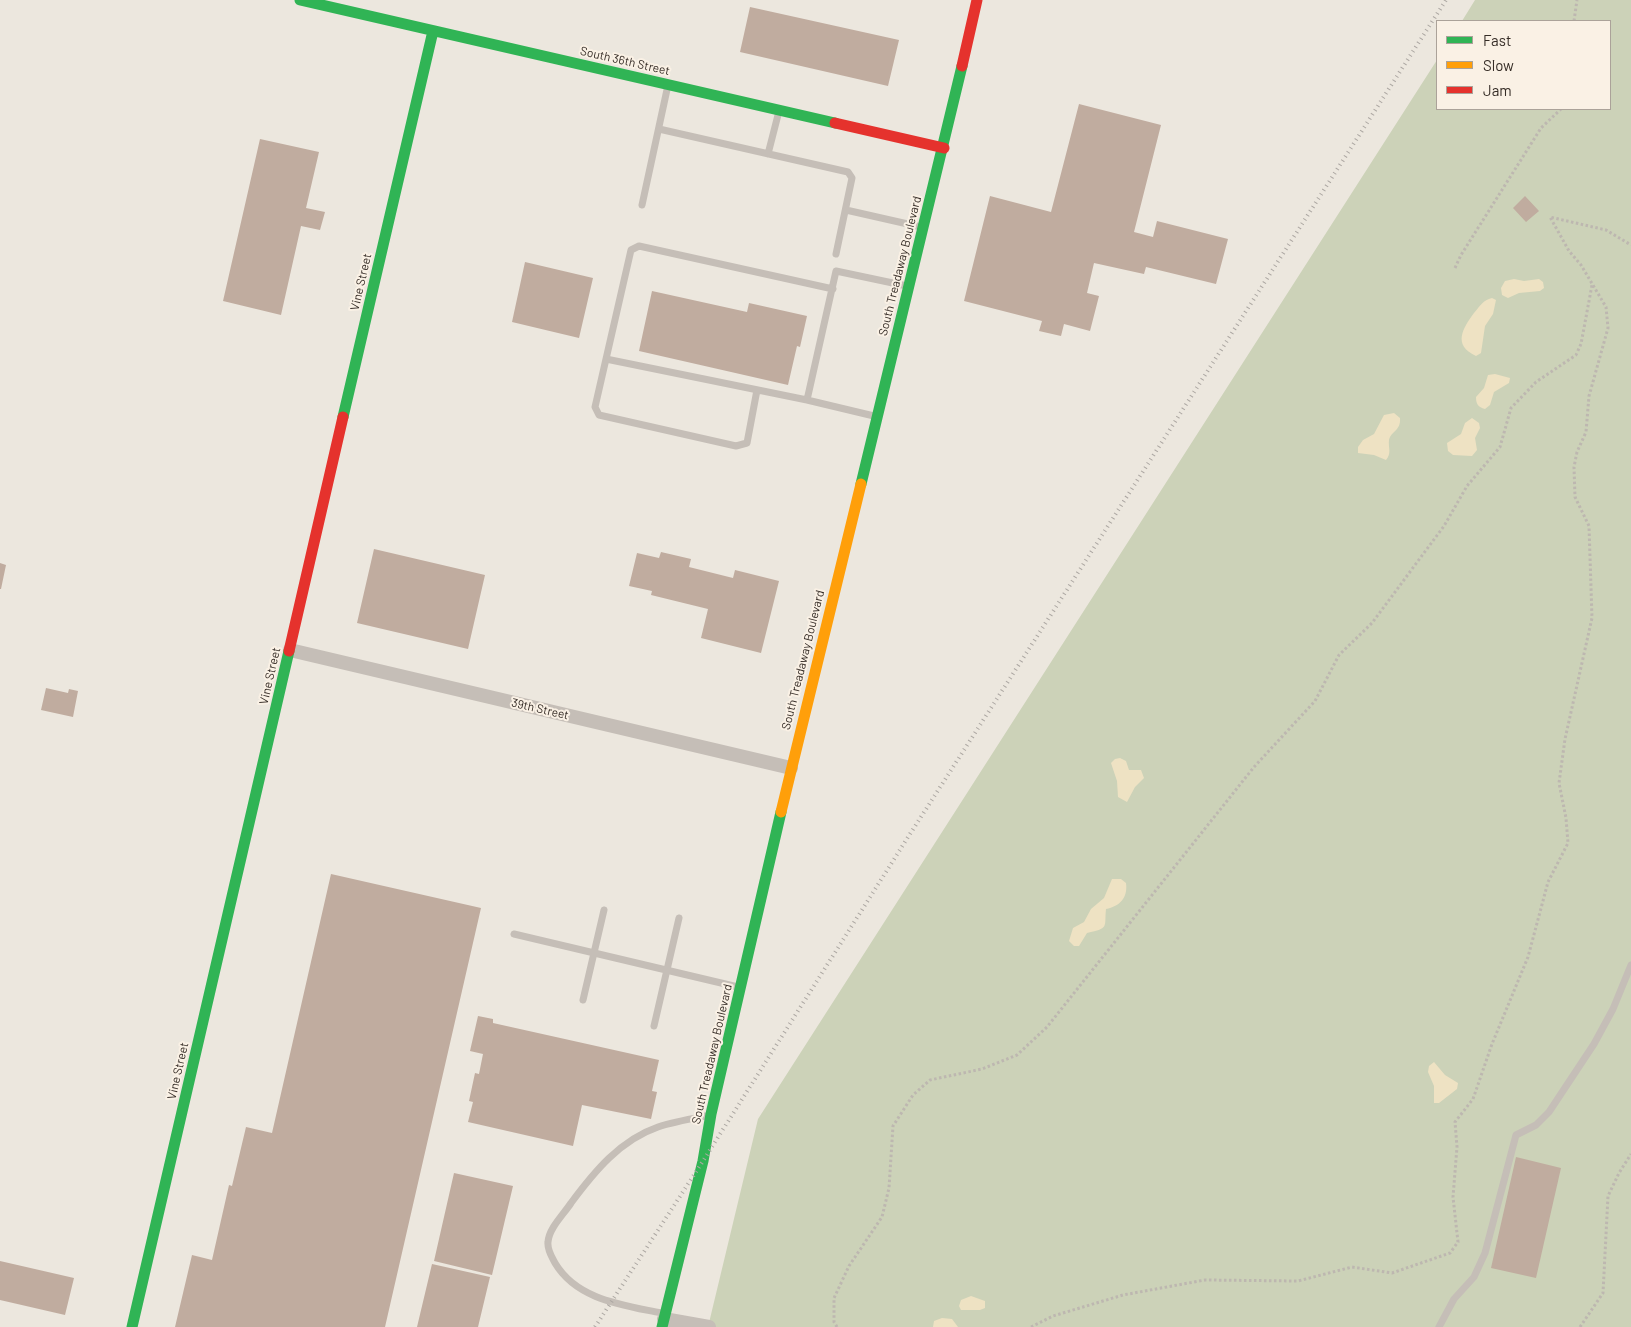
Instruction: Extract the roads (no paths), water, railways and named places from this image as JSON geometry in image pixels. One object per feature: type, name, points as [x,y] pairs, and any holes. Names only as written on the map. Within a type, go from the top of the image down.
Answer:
[{"type":"street","name":"South 36th Street","points":[[300,0],[944,148]]},
{"type":"street","name":"South Treadaway Boulevard","points":[[663,1320],[703,1161],[711,1114],[791,768],[944,148],[977,0]]},
{"type":"street","name":"Vine Street","points":[[132,1327],[433,31]]},
{"type":"street","name":"39th Street","points":[[290,650],[791,768]]},
{"type":"street","points":[[663,1320],[709,1327]]},
{"type":"lane","points":[[642,205],[668,85]]},
{"type":"lane","points":[[768,154],[779,110]]},
{"type":"lane","points":[[659,129],[848,172],[852,178],[836,254]]},
{"type":"lane","points":[[846,210],[924,228]]},
{"type":"lane","points":[[757,390],[747,443],[736,446],[599,415],[595,407],[631,250],[639,246],[833,289]]},
{"type":"lane","points":[[807,400],[836,271],[910,287]]},
{"type":"lane","points":[[606,359],[877,416]]},
{"type":"lane","points":[[583,1000],[604,910]]},
{"type":"lane","points":[[654,1026],[679,918]]},
{"type":"lane","points":[[514,934],[741,988]]},
{"type":"lane","points":[[1439,1327],[1454,1299],[1474,1277],[1485,1253],[1516,1135],[1536,1126],[1549,1112],[1594,1044],[1613,1009],[1631,965]]},
{"type":"lane","points":[[663,1320],[611,1302],[582,1290],[570,1282],[550,1253],[549,1236],[589,1179],[611,1156],[659,1127],[711,1114]]},
{"type":"railway","points":[[595,1327],[1446,0]]}]
